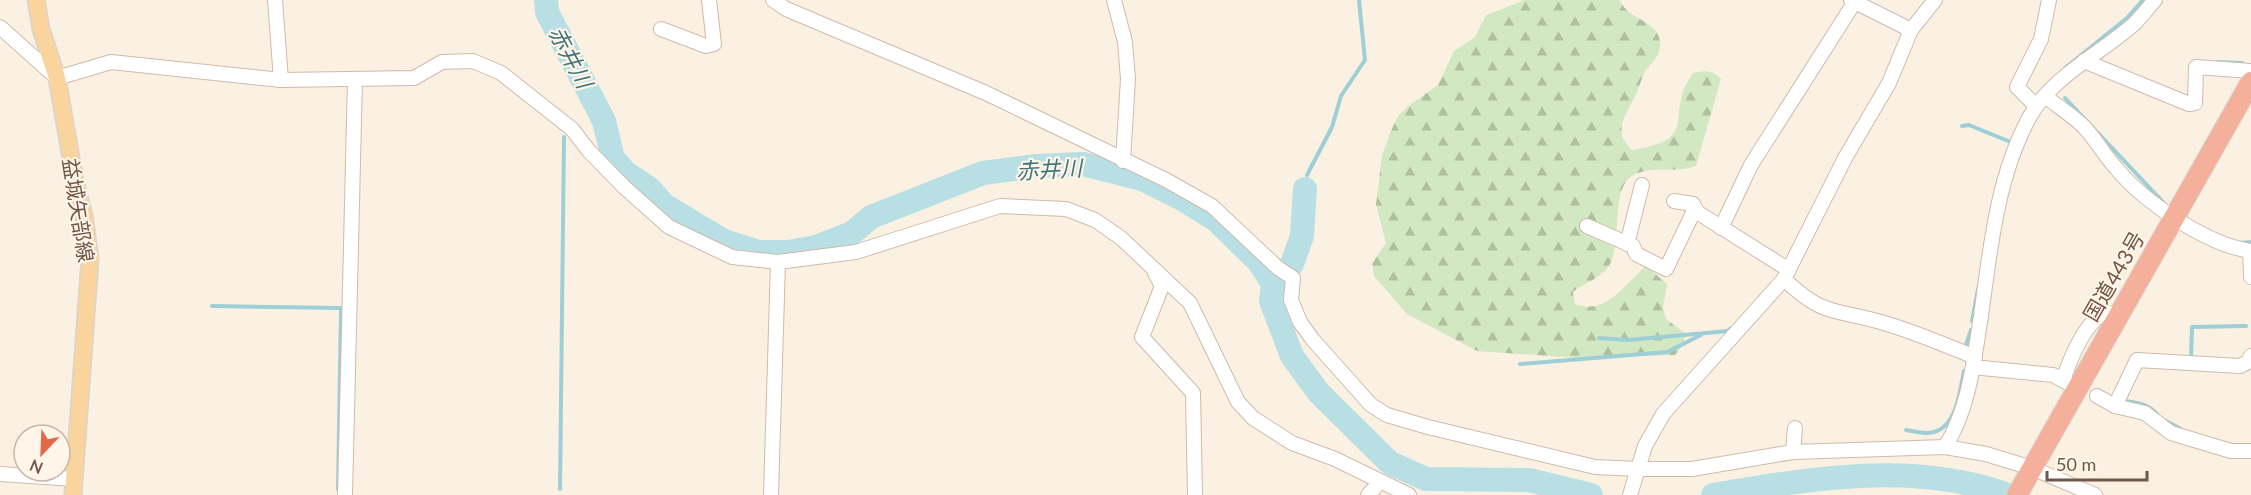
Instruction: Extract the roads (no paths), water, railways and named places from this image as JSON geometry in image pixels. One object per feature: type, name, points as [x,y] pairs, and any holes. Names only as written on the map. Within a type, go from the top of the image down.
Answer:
[{"type":"highway","name":"国道443号","points":[[2017,495],[2251,81]]},
{"type":"main road","name":"益城矢部線","points":[[36,0],[41,29],[57,78],[75,181],[84,216],[90,259],[74,487]]},
{"type":"street","points":[[275,0],[281,80]]},
{"type":"street","points":[[661,29],[706,46],[714,44],[709,0]]},
{"type":"street","points":[[773,0],[786,9],[986,93],[1212,206],[1278,268],[1293,278],[1292,300],[1300,321],[1313,340],[1371,405],[1387,415],[1595,467],[1637,473],[1692,469],[1793,452],[1945,447],[1986,454],[2032,468],[2095,495]]},
{"type":"street","points":[[1114,0],[1125,42],[1128,79],[1123,160]]},
{"type":"street","points":[[1630,495],[1651,432],[1663,414],[1786,274],[1845,158],[1889,83],[1911,30],[1935,0]]},
{"type":"street","points":[[2049,0],[2041,39],[2017,87],[2027,99],[2041,101],[2084,128],[2117,171],[2175,218],[2208,239],[2229,248],[2251,251],[2251,277]]},
{"type":"street","points":[[1945,447],[1955,432],[1974,362],[1990,248],[2005,182],[2017,144],[2041,101],[2084,61],[2134,23],[2155,0]]},
{"type":"street","points":[[1721,228],[1751,165],[1852,1],[1911,30]]},
{"type":"street","points":[[0,27],[57,78],[111,62],[281,80],[414,78],[442,62],[473,61],[501,73],[572,129],[589,151],[624,187],[669,227],[732,257],[778,262],[855,252],[1000,206],[1066,208],[1095,220],[1121,238],[1190,303],[1238,402],[1253,418],[1292,443],[1335,459],[1409,495]]},
{"type":"street","points":[[2084,61],[2189,104],[2195,103],[2196,68],[2251,71]]},
{"type":"street","points":[[345,495],[355,79]]},
{"type":"street","points":[[1628,244],[1642,185]]},
{"type":"street","points":[[1674,201],[1693,204],[1697,212],[1786,274],[1806,300],[1818,307],[1881,322],[1974,362],[2053,375],[2065,382],[2070,359],[2092,321],[2102,313],[2118,314]]},
{"type":"street","points":[[1587,226],[1633,246],[1636,254],[1666,269],[1693,213],[1697,212]]},
{"type":"street","points":[[771,495],[778,262]]},
{"type":"street","points":[[1150,264],[1162,286],[1142,337],[1193,393],[1195,495]]},
{"type":"street","points":[[2115,406],[2137,360],[2240,366],[2248,362],[2251,356]]},
{"type":"street","points":[[2097,396],[2115,406],[2145,413],[2171,433],[2231,451],[2251,451]]},
{"type":"street","points":[[1793,452],[1795,428]]},
{"type":"street","points":[[0,474],[74,487]]},
{"type":"street","points":[[1368,495],[1380,482]]},
{"type":"waterway","name":"赤井川","points":[[546,0],[547,12],[604,121],[613,158],[626,173],[649,188],[664,205],[724,241],[758,252],[788,252],[816,247],[852,233],[871,217],[983,173],[1035,166],[1083,164],[1142,179],[1184,200],[1216,220],[1259,262],[1273,284],[1271,301],[1292,356],[1319,393],[1390,463],[1426,479],[1529,480],[1591,495]]},
{"type":"waterway","points":[[1307,175],[1332,127],[1341,96],[1365,60],[1359,0]]},
{"type":"waterway","points":[[2065,68],[2127,18],[2143,0]]},
{"type":"waterway","points":[[2218,62],[2242,63]]},
{"type":"waterway","points":[[2065,98],[2164,203]]},
{"type":"waterway","points":[[1962,126],[1969,125],[2013,143]]},
{"type":"waterway","points":[[560,489],[564,137]]},
{"type":"waterway","points":[[1292,264],[1302,236],[1305,189]]},
{"type":"waterway","points":[[2240,243],[2251,242]]},
{"type":"waterway","points":[[1972,321],[1978,289]]},
{"type":"waterway","points":[[212,306],[341,308],[338,489]]},
{"type":"waterway","points":[[2191,359],[2192,327],[2246,326]]},
{"type":"waterway","points":[[1599,338],[1628,340],[1728,331],[1731,328]]},
{"type":"waterway","points":[[1965,348],[1971,330]]},
{"type":"waterway","points":[[1520,364],[1667,352],[1701,335]]},
{"type":"waterway","points":[[1906,430],[1931,433],[1948,423],[1959,397],[1964,371]]},
{"type":"waterway","points":[[2122,401],[2142,404],[2158,415]]},
{"type":"waterway","points":[[2166,421],[2181,429]]},
{"type":"waterway","name":"赤井川","points":[[1713,495],[1786,483],[1898,475],[1972,484],[2008,495]]}]
